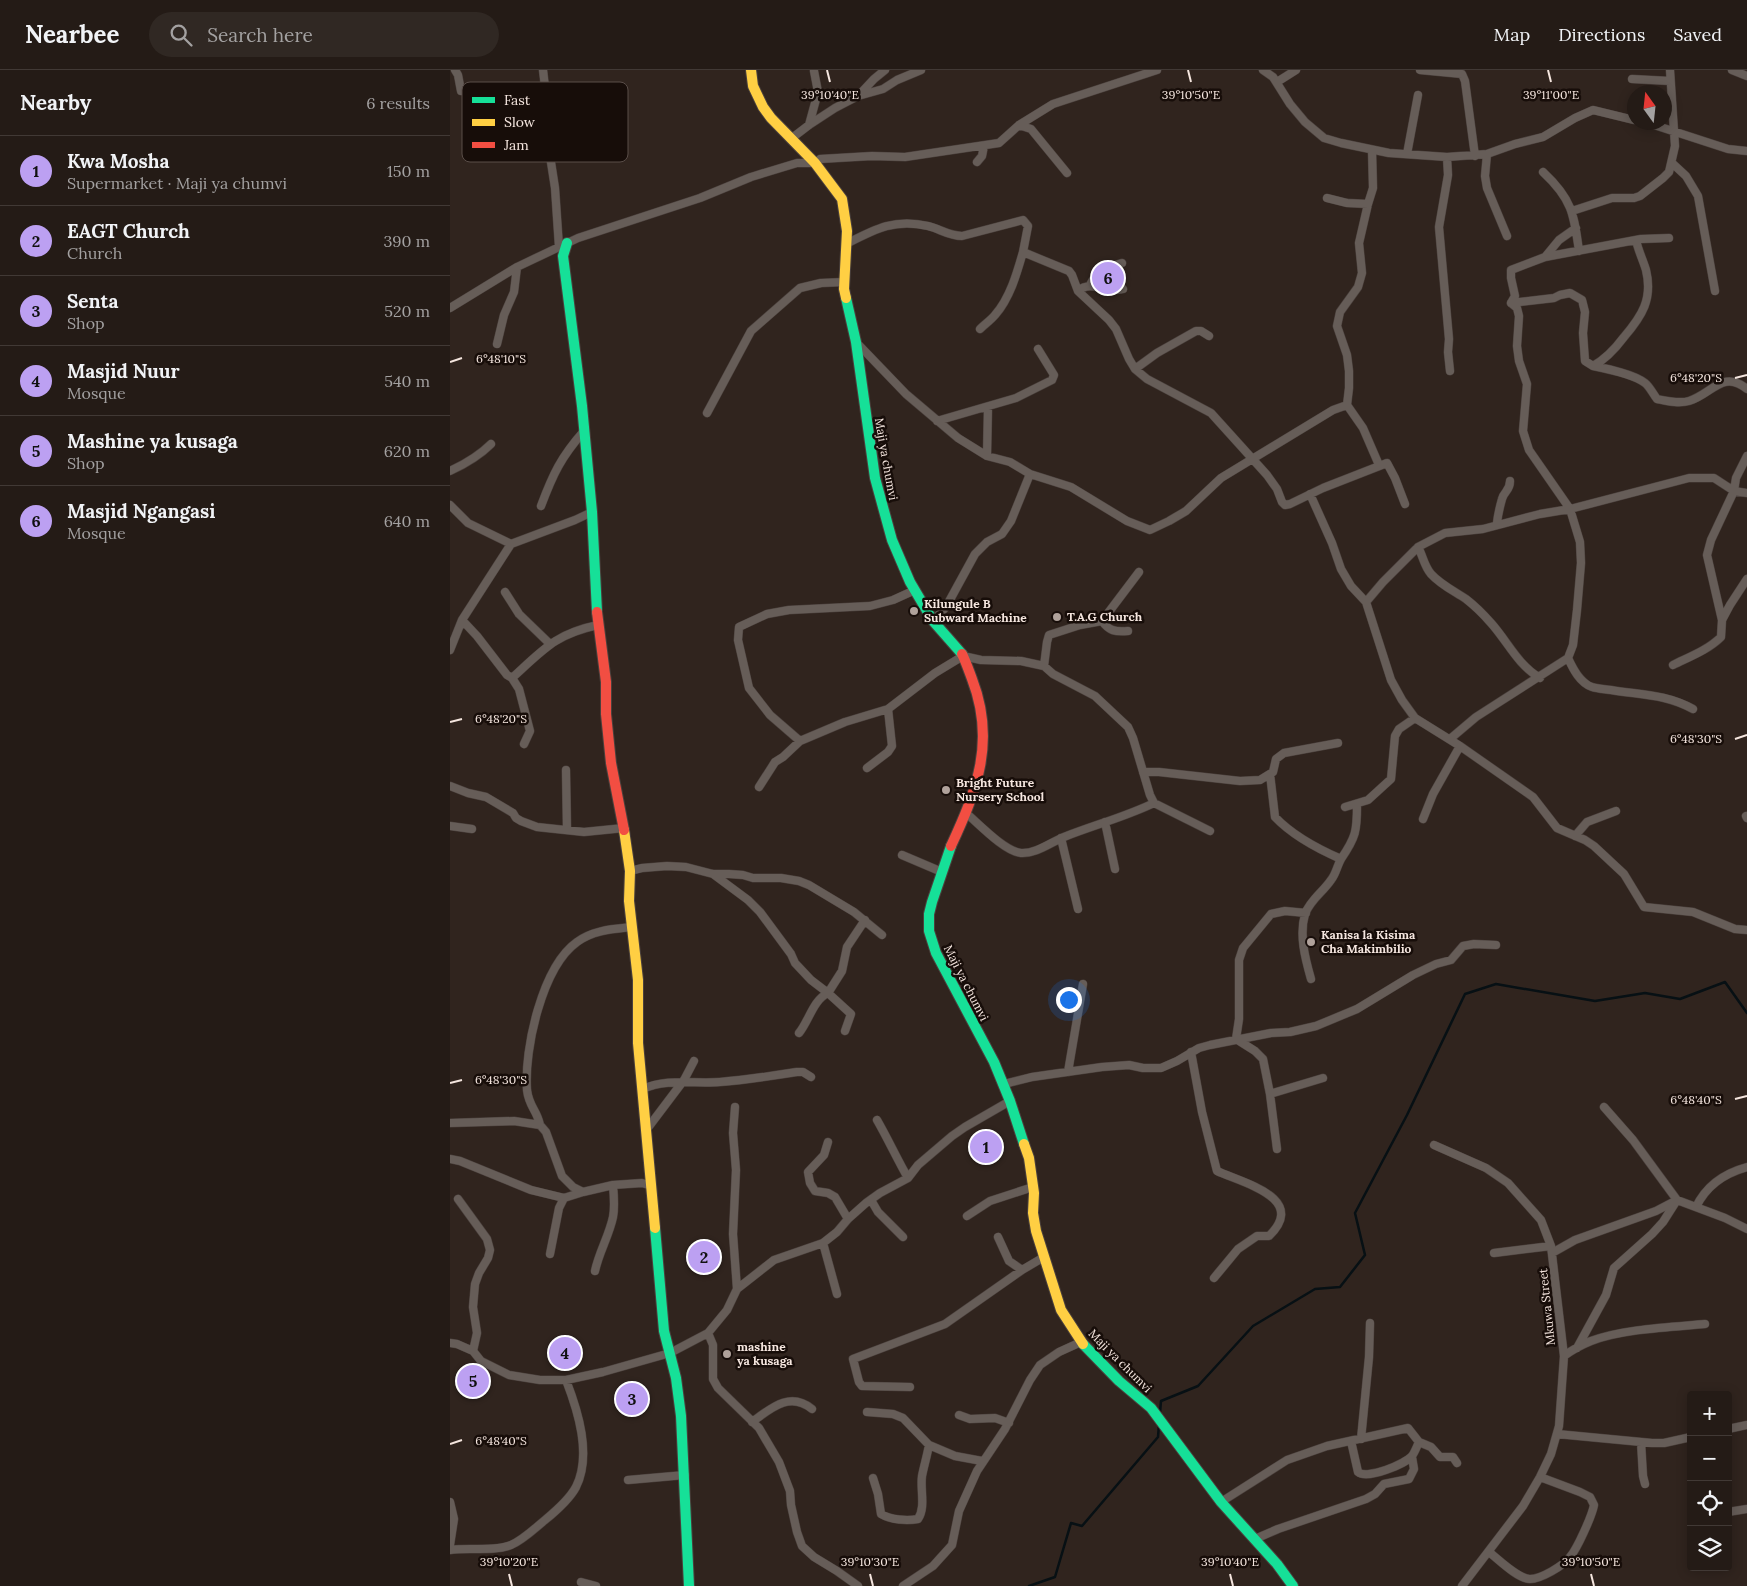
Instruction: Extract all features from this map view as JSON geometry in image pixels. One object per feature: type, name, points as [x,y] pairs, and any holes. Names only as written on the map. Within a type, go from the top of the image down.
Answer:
[{"type":"street","points":[[455,70],[458,75],[461,91]]},
{"type":"street","name":"Maji ya chumvi","points":[[751,70],[753,86],[763,107],[778,126],[815,163],[842,199],[847,231],[844,282],[856,342],[879,496],[892,540],[915,590],[933,621],[963,656],[979,697],[984,740],[980,772],[966,813],[951,845],[929,914],[928,923],[931,939],[944,970],[994,1062],[1010,1101],[1029,1158],[1033,1187],[1033,1213],[1044,1257],[1062,1310],[1081,1342],[1119,1381],[1151,1408],[1221,1502],[1277,1564],[1293,1586]]},
{"type":"street","points":[[874,70],[874,79]]},
{"type":"street","points":[[858,96],[885,70]]},
{"type":"street","points":[[792,138],[809,125],[858,96],[883,89],[897,80],[921,70]]},
{"type":"street","points":[[450,308],[517,267],[563,245],[596,231],[700,198],[751,177],[797,163],[815,163],[820,159],[920,155],[999,143],[1019,125],[1053,104],[1157,70]]},
{"type":"street","points":[[1263,70],[1274,77],[1290,104],[1305,122],[1324,138],[1372,150],[1447,158],[1475,156],[1543,137],[1575,118],[1593,110],[1627,118]]},
{"type":"street","points":[[1276,82],[1296,70]]},
{"type":"street","points":[[1420,70],[1462,74],[1465,82],[1475,156]]},
{"type":"street","points":[[1732,70],[1747,76]]},
{"type":"street","points":[[809,125],[818,92],[814,71]]},
{"type":"street","points":[[1572,211],[1612,198],[1634,198],[1640,196],[1669,172],[1675,146],[1672,73],[1632,79]]},
{"type":"street","points":[[1407,154],[1418,94]]},
{"type":"street","points":[[1019,125],[1031,129],[1067,173]]},
{"type":"street","points":[[1669,130],[1728,149],[1747,151]]},
{"type":"street","points":[[976,162],[982,156],[984,146]]},
{"type":"street","points":[[1372,150],[1373,188],[1360,244],[1362,273],[1358,287],[1340,312],[1337,326],[1347,355],[1349,371],[1347,405],[1363,428],[1379,465]]},
{"type":"street","points":[[1487,154],[1485,176],[1487,188],[1507,236]]},
{"type":"street","points":[[1447,158],[1448,175],[1439,226],[1450,371]]},
{"type":"street","points":[[551,162],[563,245],[584,431],[592,512],[598,625],[606,682],[606,714],[611,763],[624,828],[630,871],[629,901],[636,950],[638,1043],[647,1129],[648,1182],[664,1331],[670,1353],[681,1416],[689,1586]]},
{"type":"street","points":[[1672,163],[1686,176],[1698,196],[1716,291]]},
{"type":"street","points":[[1543,172],[1563,194],[1572,211],[1579,252]]},
{"type":"street","points":[[1327,198],[1347,203],[1368,204]]},
{"type":"street","points":[[846,244],[882,226],[901,222],[929,226],[954,236],[962,236],[1023,220],[1028,226],[1016,274],[996,314],[980,328]]},
{"type":"street","points":[[1545,257],[1559,240],[1576,228]]},
{"type":"street","points":[[1512,303],[1515,296],[1511,278],[1512,270],[1545,257],[1636,240],[1669,238]]},
{"type":"street","points":[[1593,366],[1604,360],[1639,320],[1647,301],[1648,285],[1646,270],[1636,240]]},
{"type":"street","points":[[1023,252],[1069,271],[1078,291],[1116,329],[1128,359],[1135,369],[1147,379],[1211,413],[1267,475],[1285,505],[1387,463],[1405,504]]},
{"type":"street","points":[[1090,285],[1094,277],[1102,270],[1122,263]]},
{"type":"street","points":[[497,344],[504,315],[514,292],[517,267]]},
{"type":"street","points":[[706,413],[751,331],[800,288],[844,282]]},
{"type":"street","points":[[1078,291],[1090,285],[1105,290],[1118,291],[1123,289]]},
{"type":"street","points":[[1512,303],[1554,298],[1570,293],[1582,300],[1586,312],[1583,340],[1585,361],[1593,366],[1619,372],[1642,381],[1647,384],[1658,399],[1672,402],[1689,401],[1722,382],[1733,381],[1747,390]]},
{"type":"street","points":[[1450,739],[1476,717],[1540,678],[1568,658],[1574,635],[1581,562],[1580,542],[1570,509],[1529,450],[1523,431],[1527,384],[1519,361],[1517,346],[1519,316],[1517,308],[1512,303]]},
{"type":"street","points":[[1135,369],[1156,353],[1196,331],[1201,331],[1209,336]]},
{"type":"street","points":[[856,342],[887,376],[958,438],[987,456],[1010,462],[1030,474],[1071,487],[1127,521],[1150,530],[1186,511],[1222,478],[1333,410],[1347,405]]},
{"type":"street","points":[[937,421],[1026,394],[1052,380],[1054,375],[1038,349]]},
{"type":"street","points":[[987,456],[988,407]]},
{"type":"street","points":[[541,506],[555,470],[584,431]]},
{"type":"street","points":[[450,471],[470,461],[490,444]]},
{"type":"street","points":[[1673,664],[1715,643],[1721,638],[1722,620],[1707,555],[1711,540],[1734,491],[1736,478],[1747,456]]},
{"type":"street","points":[[933,621],[946,607],[974,554],[986,542],[1002,534],[1011,521],[1030,474]]},
{"type":"street","points":[[1366,602],[1418,547],[1445,533],[1483,529],[1689,478],[1714,478],[1734,491],[1747,493]]},
{"type":"street","points":[[1502,524],[1497,523],[1498,513],[1503,497],[1510,487],[1510,480]]},
{"type":"street","points":[[1310,494],[1332,543],[1341,569],[1366,602],[1390,680],[1415,718],[1450,739],[1533,797],[1557,828],[1594,846],[1624,874],[1644,907],[1693,912],[1735,928],[1747,930]]},
{"type":"street","points":[[450,505],[468,523],[511,544]]},
{"type":"street","points":[[450,650],[462,620],[486,580],[511,544],[576,520],[592,512]]},
{"type":"street","points":[[1418,547],[1423,555],[1425,566],[1432,575],[1476,608],[1491,623],[1524,666],[1540,678]]},
{"type":"street","points":[[1044,666],[1046,642],[1049,635],[1080,625],[1102,621],[1139,572]]},
{"type":"street","points":[[1722,620],[1747,579]]},
{"type":"street","points":[[800,741],[770,714],[749,688],[738,640],[739,627],[767,614],[790,610],[870,606],[893,600],[915,590]]},
{"type":"street","points":[[506,592],[519,614],[550,644]]},
{"type":"street","points":[[462,620],[477,636],[506,675],[512,678],[519,689],[530,731],[524,744]]},
{"type":"street","points":[[1102,621],[1108,629],[1118,632],[1128,631]]},
{"type":"street","points":[[512,678],[525,664],[558,638],[570,632],[598,625]]},
{"type":"street","points":[[759,787],[775,762],[800,741],[845,722],[888,709],[935,673],[963,656],[980,660],[1005,659],[1044,666],[1053,674],[1095,696],[1128,727],[1154,803],[1210,831]]},
{"type":"street","points":[[1568,658],[1580,679],[1591,687],[1661,696],[1680,702],[1693,710]]},
{"type":"street","points":[[867,768],[888,752],[892,746],[888,709]]},
{"type":"street","points":[[1345,807],[1357,805],[1368,800],[1391,779],[1395,736],[1399,729],[1415,718]]},
{"type":"street","points":[[1143,772],[1240,781],[1260,780],[1273,772],[1276,759],[1284,753],[1338,743]]},
{"type":"street","points":[[1423,818],[1433,794],[1460,746]]},
{"type":"street","points":[[566,770],[567,830]]},
{"type":"street","points":[[1270,774],[1275,818],[1320,850],[1341,859]]},
{"type":"street","points":[[450,786],[468,793],[486,796],[513,813],[521,821],[530,825],[594,832],[624,828]]},
{"type":"street","points":[[966,813],[996,839],[1010,849],[1021,853],[1032,852],[1061,838],[1154,803]]},
{"type":"street","points":[[1311,979],[1303,936],[1306,913],[1311,903],[1331,881],[1341,859],[1347,853],[1357,826],[1357,805]]},
{"type":"street","points":[[1575,836],[1587,822],[1616,811]]},
{"type":"street","points":[[1105,822],[1115,869]]},
{"type":"street","points":[[450,826],[472,829]]},
{"type":"street","points":[[1061,838],[1078,909]]},
{"type":"street","points":[[902,855],[942,872]]},
{"type":"street","points":[[630,871],[658,867],[686,867],[713,874],[743,875],[754,878],[782,878],[799,881],[865,920],[882,935]]},
{"type":"street","points":[[713,874],[748,900],[760,912],[791,954],[795,963],[811,980],[852,1014],[852,1018],[845,1031]]},
{"type":"street","points":[[1236,1039],[1239,960],[1242,948],[1271,914],[1285,911],[1306,913]]},
{"type":"street","points":[[799,1034],[822,996],[828,993],[842,971],[845,962],[845,950],[865,920]]},
{"type":"street","points":[[583,1192],[573,1187],[562,1176],[546,1132],[540,1125],[539,1118],[529,1103],[527,1076],[533,1027],[545,988],[561,960],[576,942],[601,931],[632,926]]},
{"type":"street","points":[[1004,1084],[1032,1077],[1112,1066],[1161,1068],[1191,1052],[1210,1045],[1271,1033],[1290,1032],[1327,1022],[1356,1009],[1413,975],[1436,964],[1451,960],[1463,946],[1474,944],[1496,945]]},
{"type":"street","points":[[1068,1072],[1083,984]]},
{"type":"street","points":[[1236,1039],[1262,1056],[1266,1068],[1277,1149]]},
{"type":"street","points":[[1191,1052],[1202,1112],[1217,1172],[1269,1195],[1281,1206],[1282,1212],[1269,1236],[1257,1236],[1238,1249],[1214,1278]]},
{"type":"street","points":[[647,1129],[682,1082],[694,1061]]},
{"type":"street","points":[[643,1089],[656,1084],[740,1081],[803,1072],[811,1077]]},
{"type":"street","points":[[1270,1094],[1323,1078]]},
{"type":"street","points":[[450,1343],[473,1351],[481,1361],[509,1375],[540,1380],[566,1380],[603,1372],[670,1353],[708,1333],[721,1319],[737,1289],[774,1260],[823,1243],[871,1200],[908,1178],[918,1165],[959,1132],[1010,1101]]},
{"type":"street","points":[[735,1107],[732,1133],[736,1170],[733,1234],[737,1289]]},
{"type":"street","points":[[1604,1107],[1633,1140],[1677,1200],[1747,1229]]},
{"type":"street","points":[[877,1120],[887,1137],[894,1156],[908,1178]]},
{"type":"street","points":[[450,1123],[514,1121],[540,1125]]},
{"type":"street","points":[[828,1142],[824,1155],[808,1172],[808,1176],[815,1191],[828,1193],[835,1197],[848,1219]]},
{"type":"street","points":[[1434,1145],[1486,1168],[1508,1183],[1541,1220],[1552,1250],[1494,1253]]},
{"type":"street","points":[[450,1159],[460,1161],[538,1192],[564,1198],[613,1185],[648,1182]]},
{"type":"street","points":[[1696,1207],[1710,1186],[1735,1170],[1747,1167]]},
{"type":"street","points":[[595,1271],[613,1218],[613,1185]]},
{"type":"street","points":[[967,1216],[990,1201],[1033,1187]]},
{"type":"street","points":[[550,1254],[559,1208],[564,1198]]},
{"type":"street","points":[[458,1199],[487,1239],[490,1250],[475,1284],[473,1307],[476,1333],[473,1351]]},
{"type":"street","points":[[871,1200],[878,1212],[903,1237]]},
{"type":"street","points":[[1576,1348],[1606,1295],[1614,1268],[1652,1234],[1663,1222],[1677,1200]]},
{"type":"street","name":"Mkuwa Street","points":[[1462,1586],[1523,1506],[1551,1454],[1557,1434],[1564,1356],[1552,1250],[1656,1211],[1677,1200]]},
{"type":"street","points":[[998,1237],[1009,1261],[1022,1270]]},
{"type":"street","points":[[823,1243],[837,1294]]},
{"type":"street","points":[[910,1387],[862,1386],[859,1382],[854,1359],[945,1324],[1022,1270],[1044,1257]]},
{"type":"street","points":[[1361,1440],[1369,1357],[1370,1323]]},
{"type":"street","points":[[1564,1356],[1576,1348],[1597,1339],[1617,1334],[1705,1324]]},
{"type":"street","points":[[708,1333],[713,1345],[713,1379],[718,1388],[758,1428],[779,1462],[790,1491],[793,1514],[802,1546],[814,1557],[858,1586]]},
{"type":"street","points":[[903,1586],[933,1566],[952,1545],[959,1510],[982,1461],[1009,1423],[1030,1380],[1040,1365],[1059,1352],[1081,1342]]},
{"type":"street","points":[[450,1550],[510,1545],[552,1514],[576,1487],[583,1456],[581,1432],[573,1396],[566,1380]]},
{"type":"street","points":[[752,1422],[779,1404],[791,1401],[804,1402],[812,1409]]},
{"type":"street","points":[[867,1412],[893,1414],[903,1418],[929,1445],[955,1456],[982,1461]]},
{"type":"street","points":[[959,1416],[970,1419],[994,1418],[1009,1423]]},
{"type":"street","points":[[1732,1429],[1747,1425]]},
{"type":"street","points":[[1221,1502],[1287,1460],[1327,1446],[1361,1440],[1408,1428],[1419,1442],[1431,1447],[1440,1457],[1453,1457],[1457,1463]]},
{"type":"street","points":[[1557,1434],[1664,1443],[1687,1437]]},
{"type":"street","points":[[1351,1441],[1358,1472],[1361,1474],[1382,1472],[1412,1456]]},
{"type":"street","points":[[1255,1539],[1278,1529],[1366,1499],[1375,1494],[1384,1484],[1409,1479],[1414,1469],[1412,1456],[1419,1442]]},
{"type":"street","points":[[1641,1442],[1645,1484]]},
{"type":"street","points":[[873,1478],[881,1514],[905,1520],[918,1519],[921,1515],[922,1478],[929,1445]]},
{"type":"street","points":[[628,1480],[685,1475]]},
{"type":"street","points":[[1489,1552],[1508,1568],[1525,1578],[1531,1579],[1540,1577],[1558,1568],[1570,1558],[1589,1520],[1594,1505],[1590,1497],[1540,1477]]},
{"type":"street","points":[[450,1502],[454,1518],[450,1545]]},
{"type":"street","points":[[1732,1511],[1747,1509]]},
{"type":"street","points":[[581,1582],[596,1586]]},
{"type":"waterway","points":[[1160,1413],[1161,1401],[1198,1386],[1253,1326],[1315,1289],[1340,1287],[1365,1255],[1355,1213],[1407,1115],[1465,994],[1496,984],[1595,1001],[1645,993],[1680,999],[1725,982],[1747,1013]]},
{"type":"waterway","points":[[1029,1586],[1055,1577],[1071,1523],[1082,1526],[1158,1437],[1159,1424]]},
{"type":"traffic: fast","points":[[567,243],[563,256],[582,406],[592,512],[597,612]]},
{"type":"traffic: fast","points":[[846,298],[856,342],[875,478],[892,540],[910,582],[933,621],[962,654]]},
{"type":"traffic: fast","points":[[951,846],[932,902],[929,914],[929,931],[936,953],[994,1062],[1010,1101],[1024,1144]]},
{"type":"traffic: fast","points":[[655,1228],[664,1331],[676,1378],[681,1416],[689,1586]]},
{"type":"traffic: fast","points":[[1083,1344],[1119,1381],[1151,1408],[1221,1502],[1277,1564],[1293,1586]]},
{"type":"traffic: slow","points":[[751,70],[753,86],[763,107],[771,118],[815,163],[842,199],[847,231],[844,289],[846,298]]},
{"type":"traffic: slow","points":[[624,830],[630,871],[629,901],[638,980],[638,1043],[655,1228]]},
{"type":"traffic: slow","points":[[1024,1144],[1029,1158],[1034,1193],[1033,1213],[1036,1231],[1061,1310],[1083,1344]]},
{"type":"traffic: jam","points":[[597,612],[606,682],[606,714],[611,763],[624,830]]},
{"type":"traffic: jam","points":[[951,846],[969,805],[980,765],[983,744],[979,702],[962,654]]},
{"type":"place","name":"Masjid Ngangasi","points":[[1108,278]]},
{"type":"place","name":"Kilungule B Subward Machine","points":[[914,611]]},
{"type":"place","name":"T.A.G Church","points":[[1057,617]]},
{"type":"place","name":"Bright Future Nursery School","points":[[946,790]]},
{"type":"place","name":"Kanisa la Kisima Cha Makimbilio","points":[[1311,942]]},
{"type":"place","name":"Kwa Mosha","points":[[986,1147]]},
{"type":"place","name":"EAGT Church","points":[[704,1257]]},
{"type":"place","name":"Masjid Nuur","points":[[565,1353]]},
{"type":"place","name":"mashine ya kusaga","points":[[727,1354]]},
{"type":"place","name":"Mashine ya kusaga","points":[[473,1381]]},
{"type":"place","name":"Senta","points":[[632,1399]]}]
